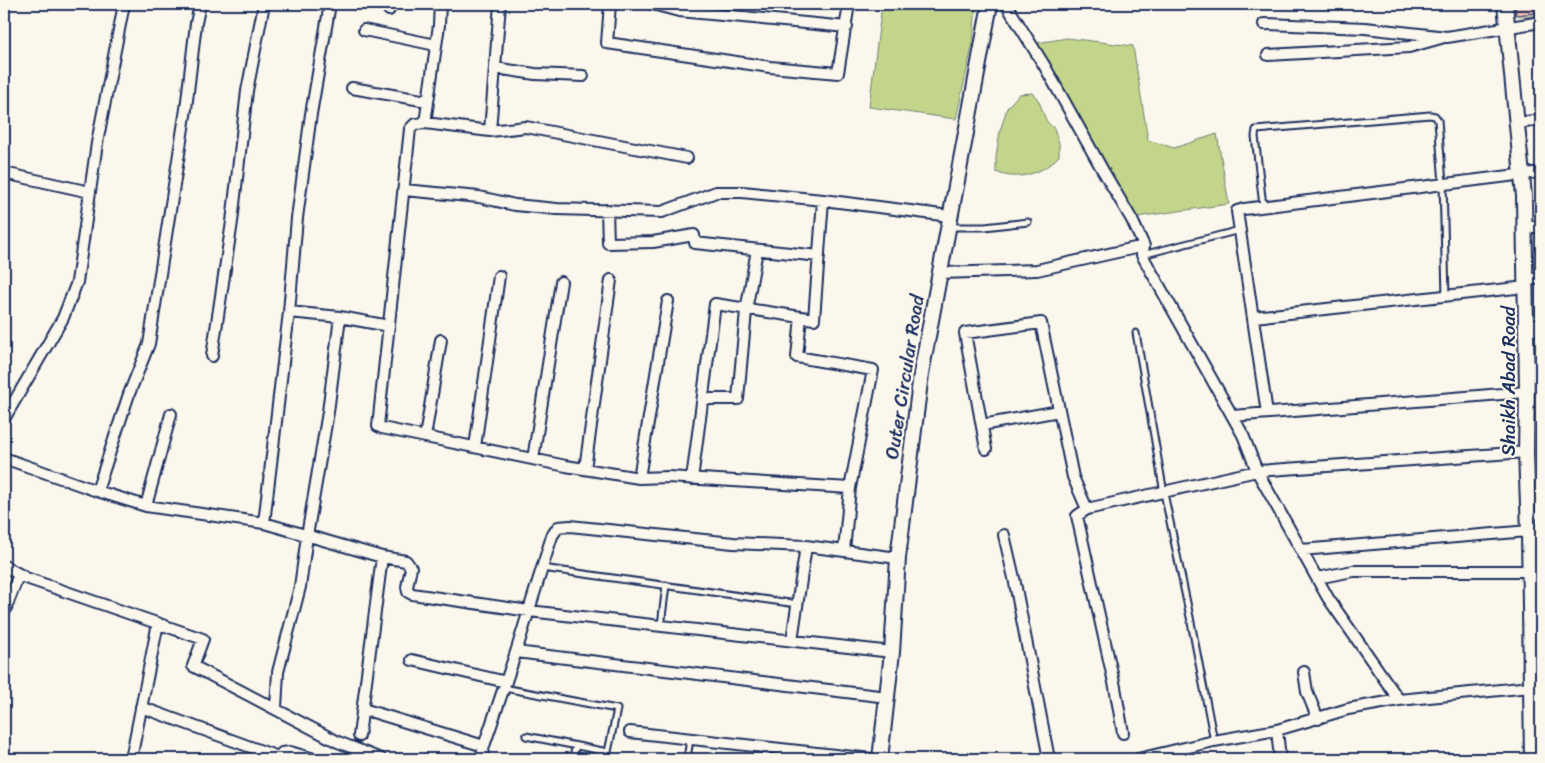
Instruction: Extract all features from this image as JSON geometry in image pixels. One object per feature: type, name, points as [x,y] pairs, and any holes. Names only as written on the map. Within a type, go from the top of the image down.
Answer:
[{"type":"main road","name":"Outer Circular Road","points":[[880,759],[892,652],[898,558],[921,374],[990,4]]},
{"type":"main road","name":"Shaikh Abad Road","points":[[1505,4],[1522,174],[1525,228],[1526,452],[1533,521],[1530,572],[1536,615],[1534,672],[1531,688],[1537,725],[1532,759]]},
{"type":"main road","points":[[1526,329],[1541,327]]},
{"type":"street","points":[[4,419],[63,318],[77,282],[97,143],[124,4]]},
{"type":"street","points":[[97,491],[129,394],[149,344],[186,109],[200,4]]},
{"type":"street","points":[[212,356],[232,222],[246,92],[264,4]]},
{"type":"street","points":[[264,523],[289,312],[297,218],[310,123],[330,4]]},
{"type":"street","points":[[425,123],[440,4]]},
{"type":"street","points":[[490,131],[500,4]]},
{"type":"street","points":[[610,4],[607,44],[770,67],[838,73],[849,4]]},
{"type":"street","points":[[652,4],[679,11],[846,27]]},
{"type":"street","points":[[1006,4],[1044,65],[1132,220],[1143,250],[1243,435],[1257,471],[1328,598],[1399,700]]},
{"type":"street","points":[[1268,55],[1409,48],[1447,36],[1541,22]]},
{"type":"street","points":[[1264,24],[1365,28],[1447,36]]},
{"type":"street","points":[[364,30],[436,45]]},
{"type":"street","points":[[495,68],[534,74],[582,76]]},
{"type":"street","points":[[352,88],[427,101]]},
{"type":"street","points":[[1517,122],[1541,120]]},
{"type":"street","points":[[686,158],[526,128],[490,131],[425,123],[415,124],[410,129],[378,426],[533,459],[638,478],[668,477],[850,488]]},
{"type":"street","points":[[1267,413],[1237,211],[1263,206],[1541,172]]},
{"type":"street","points":[[4,173],[90,192]]},
{"type":"street","points":[[404,190],[479,197],[524,206],[557,209],[662,212],[716,192],[742,192],[823,200],[949,222]]},
{"type":"street","points":[[692,479],[715,304],[814,319],[823,200]]},
{"type":"street","points":[[607,210],[608,243],[653,242],[694,235],[695,243],[819,256]]},
{"type":"street","points":[[1525,228],[1541,226]]},
{"type":"street","points":[[703,399],[738,399],[746,309],[757,250]]},
{"type":"street","points":[[940,273],[1037,270],[1143,250]]},
{"type":"street","points":[[475,447],[499,276]]},
{"type":"street","points":[[1254,317],[1446,296],[1526,284],[1541,278]]},
{"type":"street","points":[[585,469],[611,280]]},
{"type":"street","points":[[533,459],[561,282]]},
{"type":"street","points":[[638,478],[668,302]]},
{"type":"street","points":[[289,312],[389,326]]},
{"type":"street","points":[[801,317],[797,357],[872,370],[850,488],[844,551]]},
{"type":"street","points":[[276,708],[278,672],[300,587],[328,412],[340,318]]},
{"type":"street","points":[[986,449],[965,333],[1041,323],[1073,477],[1087,509]]},
{"type":"street","points":[[425,437],[440,340]]},
{"type":"street","points":[[1233,416],[1527,392]]},
{"type":"street","points":[[982,425],[1059,411]]},
{"type":"street","points":[[146,506],[168,432],[171,414]]},
{"type":"street","points":[[1123,733],[1115,687],[1077,516],[1087,509],[1257,471],[1526,452]]},
{"type":"street","points":[[4,458],[146,506],[264,523],[408,563],[411,568],[407,587],[408,592],[412,594],[529,611],[892,652]]},
{"type":"street","points":[[1301,550],[1533,521]]},
{"type":"street","points":[[481,759],[552,536],[558,527],[570,526],[733,543],[806,546],[898,558]]},
{"type":"street","points":[[1004,536],[1050,759]]},
{"type":"street","points":[[792,640],[806,546]]},
{"type":"street","points":[[359,736],[382,557]]},
{"type":"street","points":[[4,566],[19,574],[204,638],[193,666],[338,742],[381,759]]},
{"type":"street","points":[[1317,578],[1353,571],[1530,572]]},
{"type":"street","points":[[4,613],[19,574]]},
{"type":"street","points":[[131,759],[158,623]]},
{"type":"street","points":[[516,652],[887,697]]},
{"type":"street","points":[[412,660],[505,685]]},
{"type":"street","points":[[1304,672],[1308,692],[1318,719]]},
{"type":"street","points":[[1138,759],[1167,756],[1214,741],[1277,730],[1348,709],[1399,700],[1531,688]]},
{"type":"street","points":[[140,707],[277,758],[282,752],[290,752],[314,759]]},
{"type":"street","points":[[363,708],[484,746]]},
{"type":"street","points":[[1277,730],[1280,759]]},
{"type":"street","points":[[630,732],[871,759]]},
{"type":"lane","points":[[1263,206],[1255,136],[1256,130],[1436,116],[1438,120],[1443,184],[1446,296]]},
{"type":"lane","points":[[949,222],[984,227],[1028,222]]},
{"type":"lane","points":[[1143,250],[1240,230]]},
{"type":"lane","points":[[1136,334],[1164,493],[1214,741]]},
{"type":"lane","points":[[542,568],[797,604]]},
{"type":"lane","points":[[661,625],[666,585]]},
{"type":"lane","points":[[505,685],[617,709],[608,752],[526,736]]},
{"type":"lane","points":[[687,759],[690,738]]},
{"type":"lane","points":[[572,759],[576,746]]},
{"type":"green space","points":[[882,4],[976,4],[973,43],[956,119],[869,107]]},
{"type":"green space","points":[[1067,38],[1133,46],[1148,140],[1174,148],[1217,134],[1229,204],[1136,217],[1037,43]]},
{"type":"green space","points":[[1032,93],[1039,102],[1046,121],[1054,128],[1059,143],[1059,156],[1046,167],[1030,174],[1013,176],[996,172],[996,156],[1000,131],[1007,108],[1019,94]]},
{"type":"building","points":[[1515,4],[1541,4],[1541,12],[1516,15]]}]
